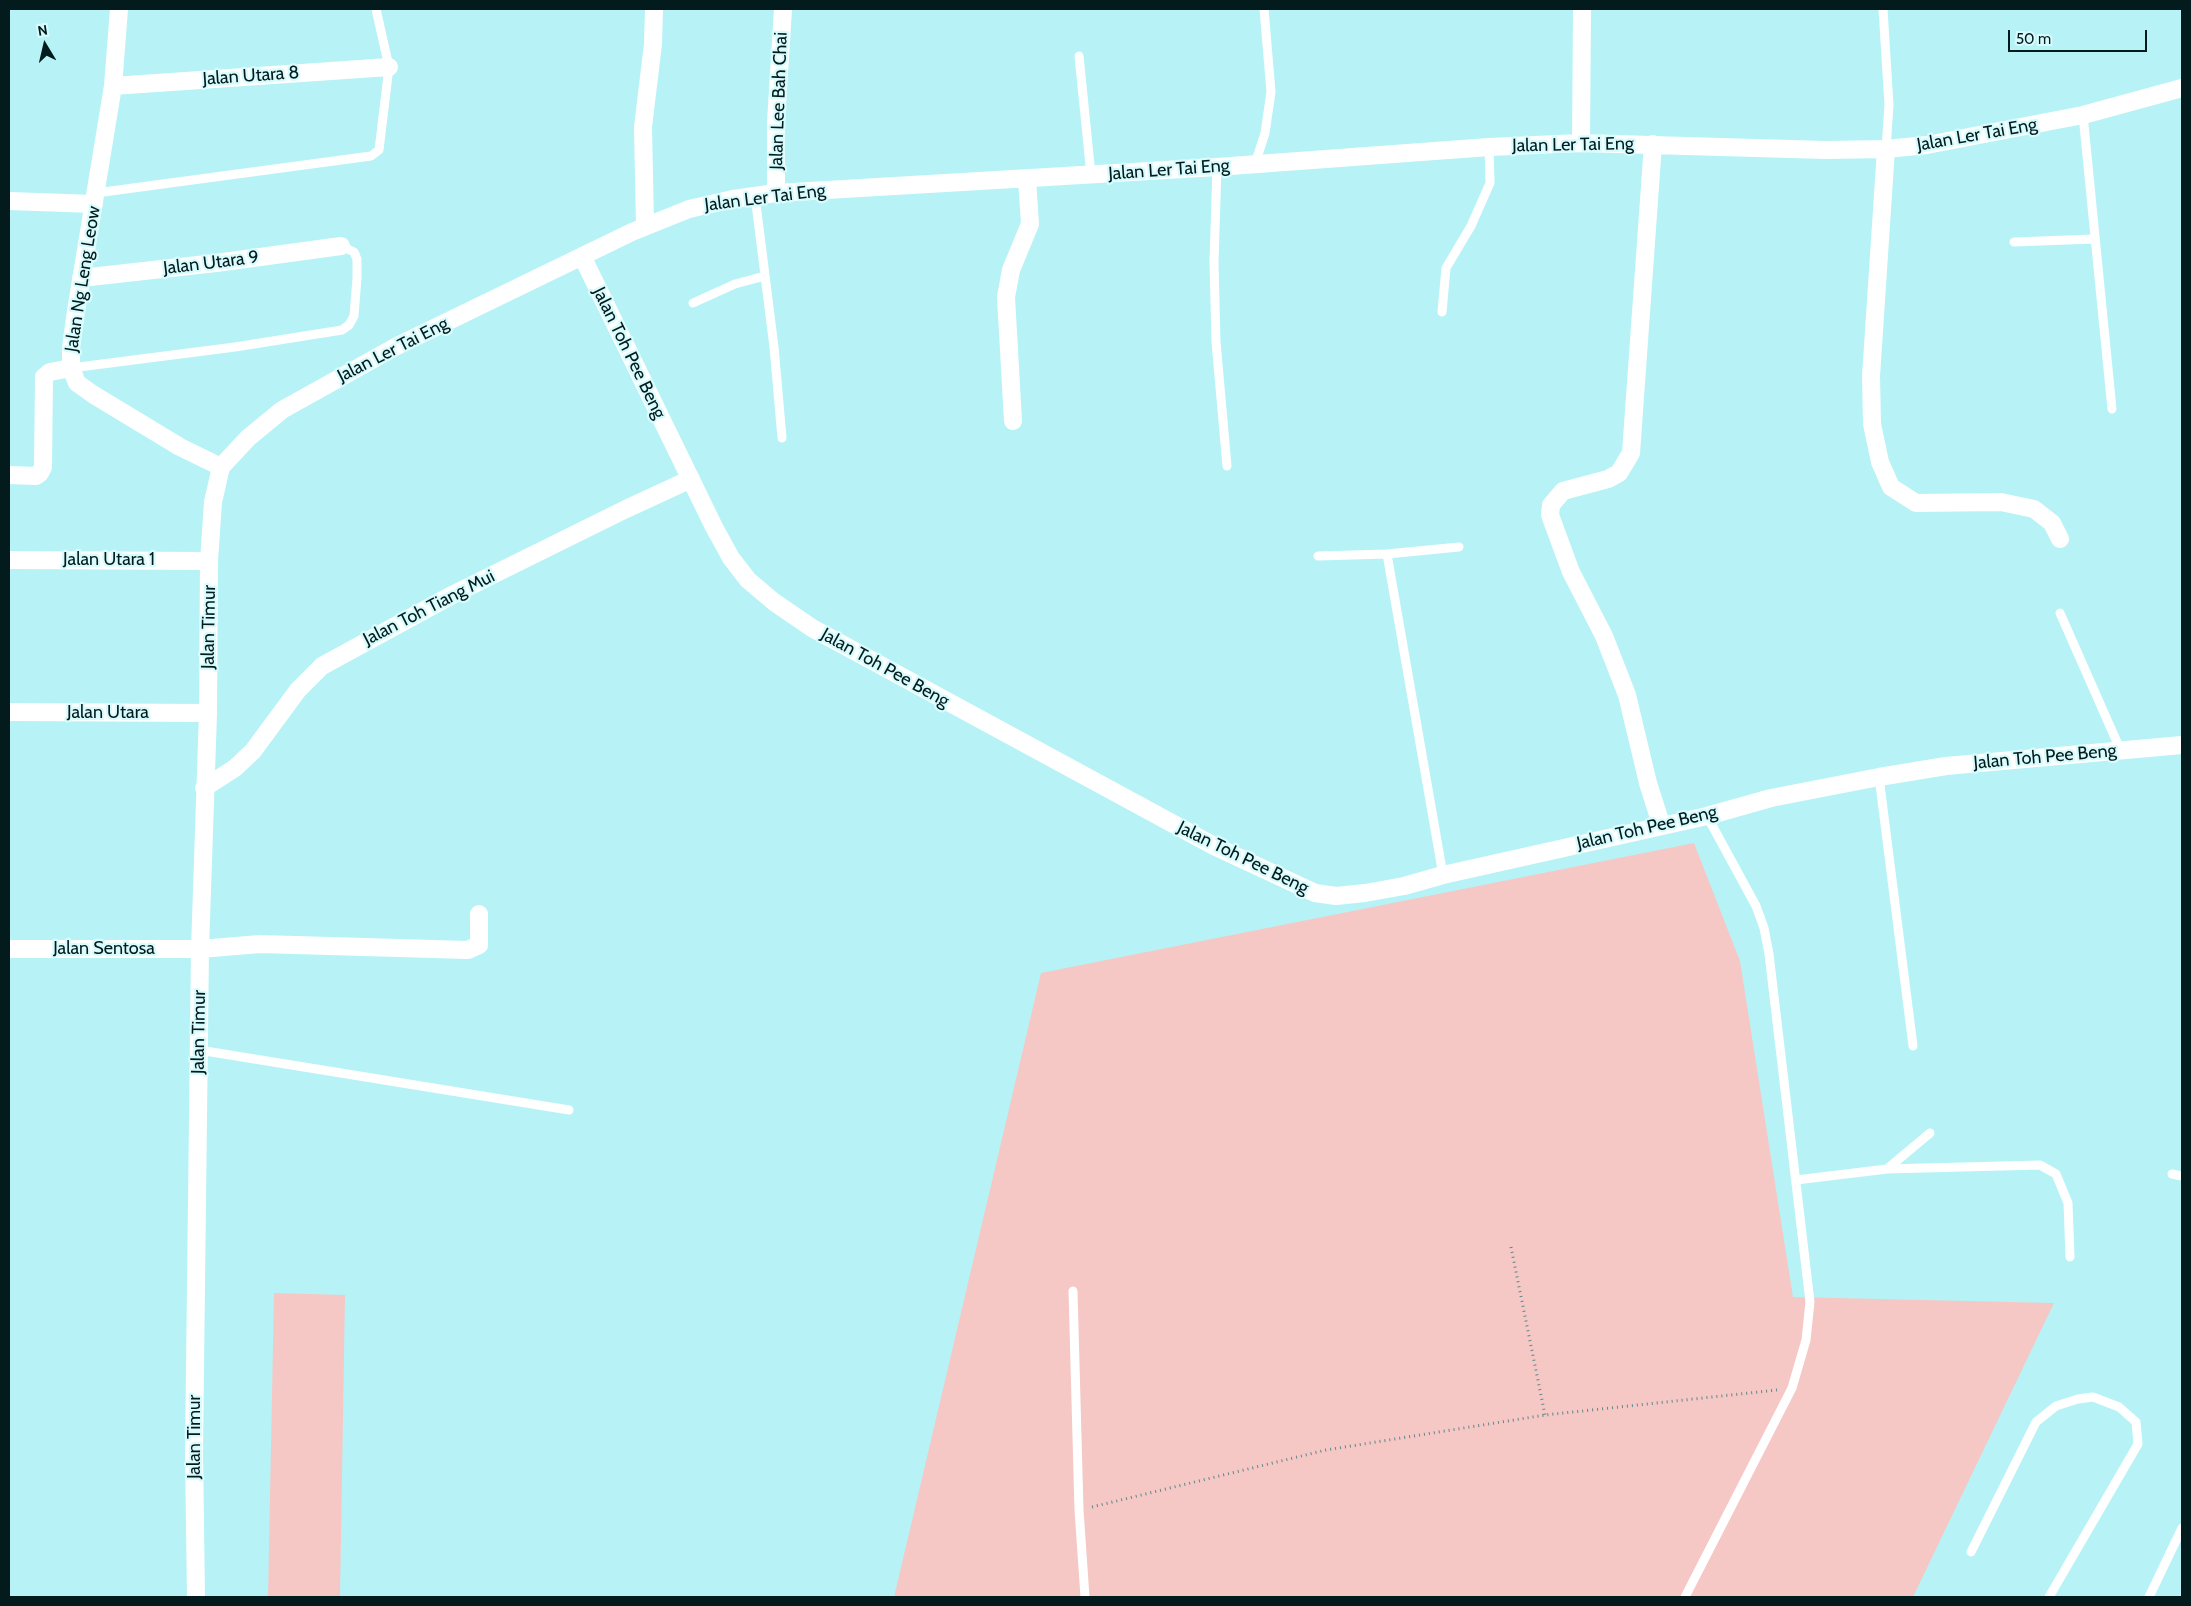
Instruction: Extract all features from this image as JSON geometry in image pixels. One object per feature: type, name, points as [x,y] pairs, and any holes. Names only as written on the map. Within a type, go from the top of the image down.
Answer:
[{"type":"street","name":"Jalan Ng Leng Leow","points":[[119,9],[112,86],[81,278],[71,348],[71,368],[77,383],[94,396],[180,447],[221,467]]},
{"type":"street","points":[[645,226],[644,127],[653,44],[654,9]]},
{"type":"street","name":"Jalan Lee Bah Chai","points":[[776,193],[776,122],[783,9]]},
{"type":"street","points":[[1581,143],[1582,9]]},
{"type":"street","name":"Jalan Utara 8","points":[[112,86],[389,67]]},
{"type":"street","name":"Jalan Ler Tai Eng","points":[[221,467],[248,438],[282,410],[322,386],[397,346],[645,226],[689,209],[755,196],[776,193],[1217,168],[1490,147],[1581,143],[1826,150],[1886,149],[1928,145],[2083,115],[2182,88]]},
{"type":"street","points":[[1653,144],[1631,453],[1619,473],[1608,479],[1563,492],[1551,505],[1550,515],[1571,572],[1604,636],[1627,694],[1648,783],[1661,824]]},
{"type":"street","points":[[1886,149],[1871,376],[1872,424],[1880,462],[1891,487],[1916,503],[2002,502],[2034,509],[2052,523],[2060,538]]},
{"type":"street","points":[[1013,421],[1006,297],[1011,270],[1030,224],[1027,179]]},
{"type":"street","points":[[9,201],[95,199]]},
{"type":"street","name":"Jalan Utara 9","points":[[81,278],[216,263],[341,246]]},
{"type":"street","name":"Jalan Toh Pee Beng","points":[[582,256],[731,558],[748,580],[774,602],[812,628],[1214,846],[1315,893],[1336,896],[1365,894],[1404,886],[1443,875],[1661,824],[1707,816],[1771,798],[1879,777],[1946,766],[2182,744]]},
{"type":"street","points":[[9,475],[36,476],[40,473],[43,467],[44,377],[50,372],[71,368]]},
{"type":"street","name":"Jalan Timur","points":[[196,1597],[194,1442],[200,950],[208,713],[209,561],[213,502],[221,467]]},
{"type":"street","name":"Jalan Toh Tiang Mui","points":[[204,788],[234,768],[253,751],[298,690],[322,666],[454,594],[691,479]]},
{"type":"street","name":"Jalan Utara 1","points":[[9,560],[209,561]]},
{"type":"street","name":"Jalan Utara","points":[[9,712],[208,713]]},
{"type":"street","name":"Jalan Sentosa","points":[[9,949],[200,950],[276,944],[468,950],[479,945],[479,914]]},
{"type":"lane","points":[[95,199],[371,156],[379,150],[389,67],[376,9]]},
{"type":"lane","points":[[1255,164],[1265,133],[1271,92],[1264,9]]},
{"type":"lane","points":[[1884,9],[1889,105],[1886,149]]},
{"type":"lane","points":[[1080,56],[1091,175]]},
{"type":"lane","points":[[2083,115],[2112,409]]},
{"type":"lane","points":[[1442,312],[1446,268],[1471,226],[1490,182],[1490,147]]},
{"type":"lane","points":[[1217,168],[1214,262],[1216,342],[1227,466]]},
{"type":"lane","points":[[755,196],[782,438]]},
{"type":"lane","points":[[2014,242],[2094,239]]},
{"type":"lane","points":[[71,368],[235,347],[342,330],[349,325],[354,316],[357,259],[354,252],[341,246]]},
{"type":"lane","points":[[693,304],[735,284],[765,276]]},
{"type":"lane","points":[[1318,556],[1387,554],[1459,547]]},
{"type":"lane","points":[[1387,554],[1443,875]]},
{"type":"lane","points":[[2060,613],[2120,749]]},
{"type":"lane","points":[[1879,777],[1913,1046]]},
{"type":"lane","points":[[1685,1597],[1792,1388],[1806,1340],[1810,1302],[1770,964],[1764,928],[1756,906],[1707,816]]},
{"type":"lane","points":[[199,1050],[569,1110]]},
{"type":"lane","points":[[1887,1169],[1930,1133]]},
{"type":"lane","points":[[1796,1180],[1887,1169],[2040,1165],[2056,1174],[2068,1203],[2070,1257]]},
{"type":"lane","points":[[2172,1174],[2182,1176]]},
{"type":"lane","points":[[1073,1291],[1079,1510],[1085,1597]]},
{"type":"lane","points":[[1971,1552],[2036,1422],[2056,1406],[2078,1399],[2093,1397],[2119,1407],[2136,1422],[2138,1444],[2049,1597]]},
{"type":"lane","points":[[2149,1597],[2182,1528]]},
{"type":"path","points":[[1511,1247],[1545,1415]]},
{"type":"path","points":[[1079,1510],[1326,1450],[1545,1415],[1792,1388]]},
{"type":"shaded area","points":[[1694,843],[1740,961],[1793,1297],[2054,1303],[1913,1597],[894,1597],[1041,973]]},
{"type":"shaded area","points":[[274,1293],[345,1295],[340,1597],[268,1597]]}]
